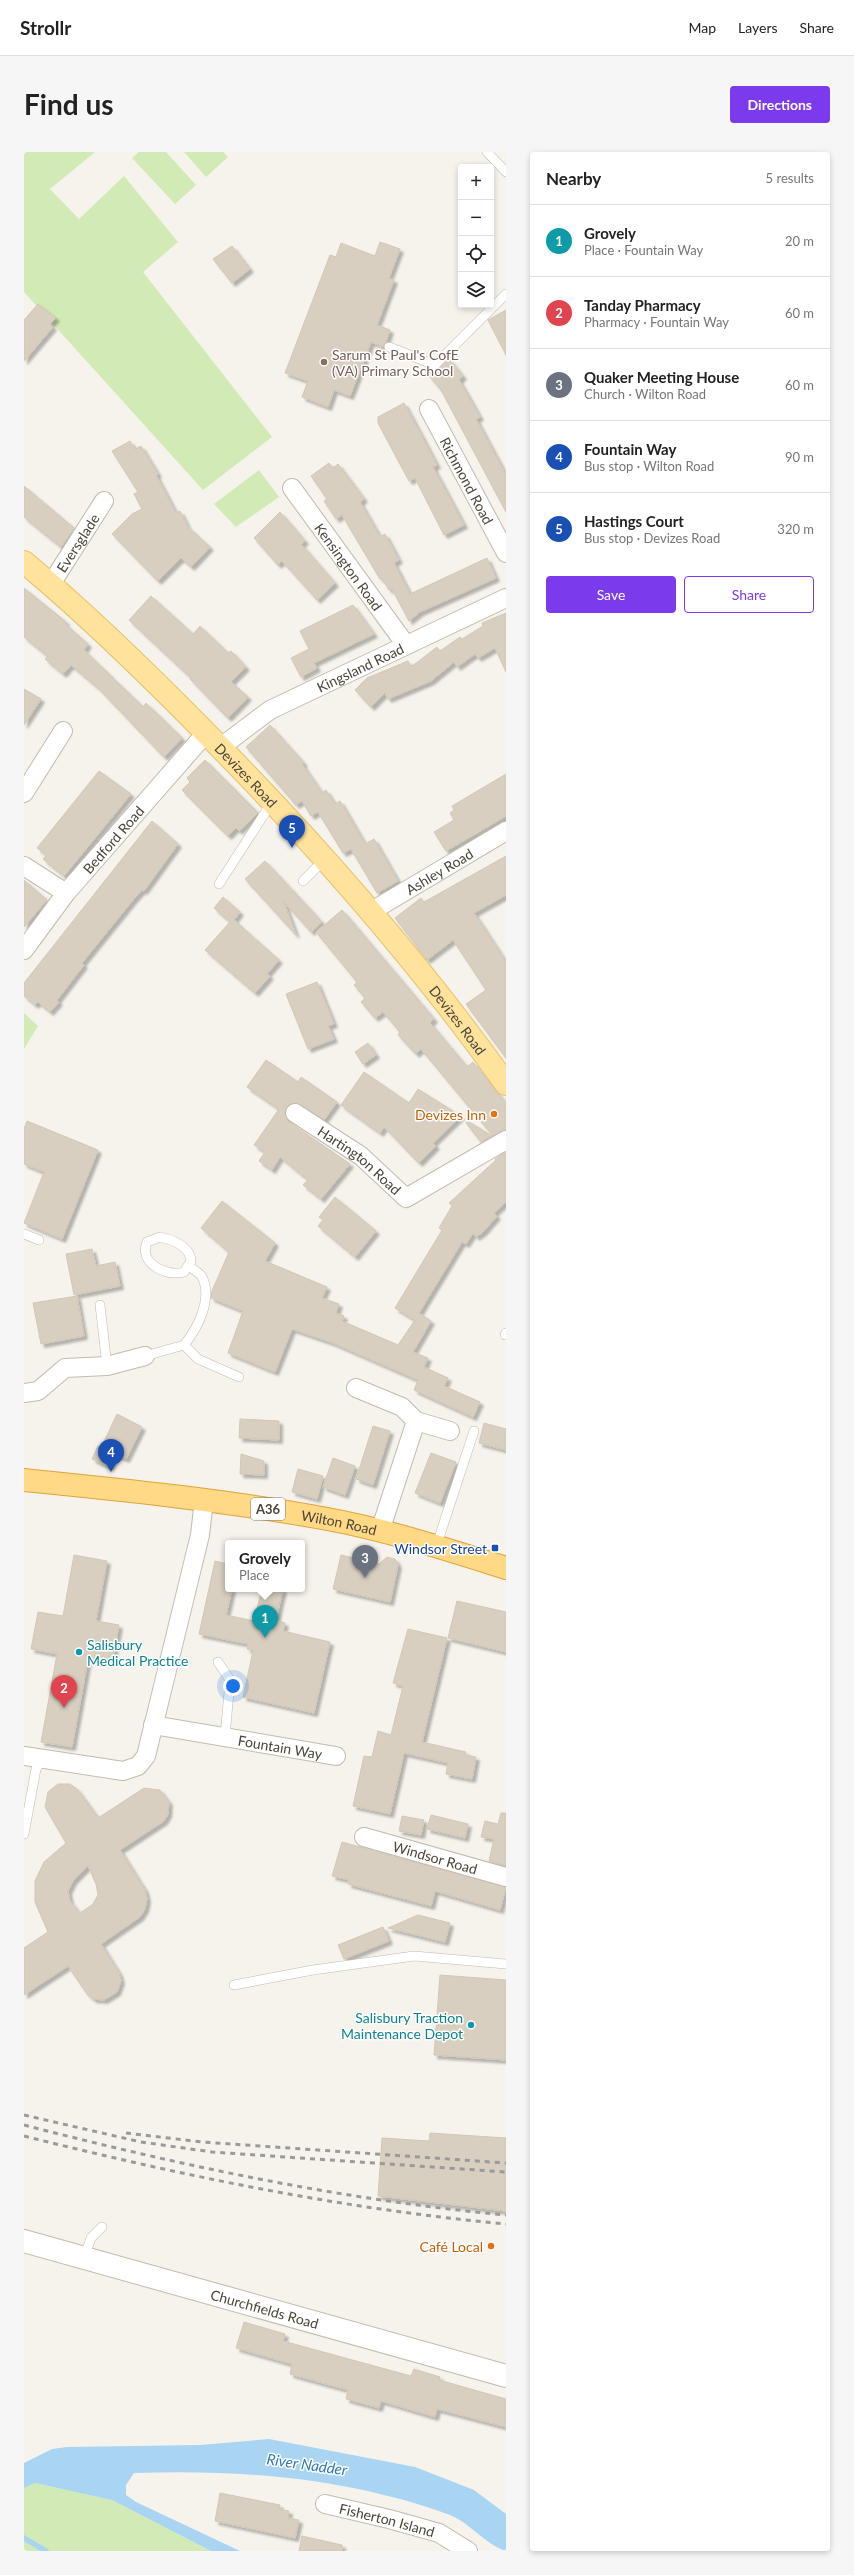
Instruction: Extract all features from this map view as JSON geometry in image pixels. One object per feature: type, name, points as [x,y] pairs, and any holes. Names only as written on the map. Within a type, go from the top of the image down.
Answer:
[{"type":"highway","name":"Wilton Road","points":[[24,1480],[204,1500],[323,1518],[436,1547],[506,1568]]},
{"type":"main road","name":"Devizes Road","points":[[24,562],[114,640],[273,801],[326,858],[372,910],[506,1084]]},
{"type":"street","name":"Richmond Road","points":[[429,409],[506,553]]},
{"type":"street","name":"Kensington Road","points":[[292,488],[406,644]]},
{"type":"street","name":"Eversglade","points":[[51,584],[104,502]]},
{"type":"street","name":"Kingsland Road","points":[[213,740],[270,710],[406,644],[506,598]]},
{"type":"street","points":[[24,793],[63,731]]},
{"type":"street","name":"Bedford Road","points":[[24,950],[66,893],[213,740]]},
{"type":"street","name":"Ashley Road","points":[[372,910],[506,831]]},
{"type":"street","points":[[24,866],[66,893]]},
{"type":"street","name":"Hartington Road","points":[[294,1113],[361,1156],[406,1198],[506,1140]]},
{"type":"street","points":[[24,1393],[38,1391],[65,1368],[107,1366],[145,1356]]},
{"type":"street","points":[[356,1388],[402,1407],[416,1421],[450,1431]]},
{"type":"street","points":[[380,1532],[416,1421]]},
{"type":"street","points":[[24,1756],[123,1771],[138,1766],[146,1756],[200,1535],[204,1500]]},
{"type":"street","name":"Fountain Way","points":[[153,1725],[336,1756]]},
{"type":"street","name":"Windsor Road","points":[[364,1837],[506,1877]]},
{"type":"street","name":"Churchfields Road","points":[[24,2242],[506,2376]]},
{"type":"street","name":"Fisherton Island","points":[[325,2504],[389,2519],[439,2533],[468,2551]]},
{"type":"lane","points":[[487,152],[506,172]]},
{"type":"lane","points":[[389,347],[436,366],[506,294]]},
{"type":"lane","points":[[219,884],[273,801]]},
{"type":"lane","points":[[304,881],[326,858]]},
{"type":"lane","points":[[24,1234],[39,1240]]},
{"type":"lane","points":[[160,1237],[182,1246],[190,1254],[189,1266],[184,1272],[177,1274],[161,1270],[148,1260],[145,1252],[147,1242],[160,1237]]},
{"type":"lane","points":[[145,1356],[184,1345],[196,1329],[205,1304],[206,1293],[201,1275],[189,1266]]},
{"type":"lane","points":[[100,1305],[107,1366]]},
{"type":"lane","points":[[184,1345],[198,1360],[239,1377]]},
{"type":"lane","points":[[436,1547],[474,1431]]},
{"type":"lane","points":[[218,1662],[230,1680],[225,1737]]},
{"type":"lane","points":[[24,1834],[36,1769],[42,1759]]},
{"type":"lane","points":[[234,1985],[313,1970],[414,1956],[506,1964]]},
{"type":"lane","points":[[84,2259],[91,2238],[102,2227]]},
{"type":"green space","points":[[24,152],[95,152],[50,189],[79,219],[124,176],[178,242],[143,272],[272,437],[203,490],[24,292]]},
{"type":"green space","points":[[139,152],[166,152],[196,185],[175,204],[132,158]]},
{"type":"green space","points":[[184,152],[223,152],[228,157],[206,177]]},
{"type":"green space","points":[[259,470],[279,497],[236,527],[214,504]]},
{"type":"green space","points":[[24,1013],[38,1026],[24,1049]]},
{"type":"green space","points":[[35,2483],[112,2500],[211,2551],[24,2551],[24,2488]]},
{"type":"water","name":"River Nadder","points":[[269,2439],[415,2467],[474,2490],[506,2514],[506,2551],[492,2544],[464,2523],[450,2515],[412,2502],[334,2484],[254,2475],[174,2472],[134,2473],[126,2485],[126,2495],[136,2502],[240,2551],[211,2551],[112,2500],[35,2483],[24,2488],[24,2463],[52,2449],[67,2447],[200,2445]]},
{"type":"building","points":[[380,242],[400,249],[389,278],[394,280],[377,325],[390,330],[386,342],[383,347],[371,342],[350,396],[334,390],[328,407],[302,397],[308,381],[285,373],[330,255],[336,257],[341,243],[375,256]]},
{"type":"building","points":[[232,246],[250,269],[232,283],[213,259]]},
{"type":"building","points":[[38,304],[56,318],[50,324],[53,327],[24,361],[24,320]]},
{"type":"building","points":[[506,310],[506,355],[488,320]]},
{"type":"building","points":[[449,359],[463,376],[459,380],[480,417],[476,419],[506,475],[506,512],[441,390],[429,376]]},
{"type":"building","points":[[404,403],[437,465],[433,467],[464,525],[444,535],[415,478],[409,481],[378,423],[378,417]]},
{"type":"building","points":[[130,441],[135,449],[141,446],[158,474],[156,475],[176,513],[180,511],[188,527],[210,547],[191,567],[181,558],[158,581],[112,534],[132,514],[142,509],[134,494],[138,492],[112,451]]},
{"type":"building","points":[[329,463],[333,468],[338,464],[364,499],[360,502],[380,537],[385,534],[399,560],[394,563],[410,594],[487,558],[496,578],[420,612],[409,621],[392,589],[389,590],[382,578],[380,579],[342,515],[336,519],[324,501],[327,499],[311,476]]},
{"type":"building","points":[[24,486],[74,528],[61,547],[24,517]]},
{"type":"building","points":[[280,512],[305,541],[301,544],[335,583],[317,600],[282,561],[278,565],[254,538]]},
{"type":"building","points":[[24,588],[66,622],[65,624],[88,644],[84,650],[143,707],[146,703],[182,738],[164,757],[98,688],[71,665],[63,674],[45,659],[48,656],[24,637]]},
{"type":"building","points":[[151,596],[193,634],[200,626],[228,653],[231,651],[246,667],[231,682],[248,697],[228,718],[190,679],[191,678],[129,620]]},
{"type":"building","points":[[353,605],[374,634],[314,663],[317,668],[301,677],[291,658],[309,649],[300,631]]},
{"type":"building","points":[[506,613],[506,672],[495,648],[478,658],[475,654],[457,667],[454,662],[431,681],[388,699],[385,693],[371,707],[355,690],[367,678],[408,661],[411,667],[437,647],[440,651],[460,637],[462,639],[483,626],[482,623]]},
{"type":"building","points":[[24,689],[41,699],[24,725]]},
{"type":"building","points":[[270,725],[304,763],[302,764],[322,793],[326,790],[335,804],[340,801],[365,844],[374,839],[398,881],[377,893],[351,849],[343,853],[318,812],[311,816],[302,801],[296,805],[246,747]]},
{"type":"building","points":[[205,760],[258,813],[239,831],[236,828],[228,836],[182,790],[190,782],[187,778]]},
{"type":"building","points":[[99,771],[131,794],[64,876],[43,859],[47,855],[37,848]]},
{"type":"building","points":[[506,774],[506,816],[446,851],[434,832],[454,820],[450,813],[454,810],[452,806]]},
{"type":"building","points":[[152,821],[178,844],[144,891],[142,890],[133,900],[82,963],[84,965],[57,1000],[59,1002],[50,1012],[38,1002],[35,1005],[24,996],[24,983]]},
{"type":"building","points":[[506,856],[506,895],[474,913],[506,962],[506,1058],[466,1004],[486,990],[453,940],[427,960],[395,918],[421,898],[424,902]]},
{"type":"building","points":[[265,861],[322,922],[311,932],[284,902],[296,935],[245,879]]},
{"type":"building","points":[[24,880],[47,900],[24,927]]},
{"type":"building","points":[[223,897],[240,912],[234,920],[279,960],[267,974],[270,976],[255,993],[205,950],[230,922],[214,908]]},
{"type":"building","points":[[342,910],[434,1019],[430,1023],[467,1067],[473,1062],[506,1103],[506,1130],[493,1136],[421,1049],[416,1054],[398,1035],[400,1032],[383,1012],[375,1018],[361,1002],[365,998],[354,985],[357,982],[316,932]]},
{"type":"building","points":[[317,982],[334,1024],[328,1026],[334,1039],[308,1049],[286,994]]},
{"type":"building","points":[[368,1043],[376,1055],[363,1064],[355,1052]]},
{"type":"building","points":[[266,1060],[298,1082],[301,1077],[337,1102],[324,1120],[296,1103],[290,1104],[285,1112],[289,1122],[350,1164],[321,1199],[303,1185],[308,1180],[280,1157],[272,1170],[259,1161],[265,1152],[254,1145],[279,1109],[247,1087]]},
{"type":"building","points":[[364,1072],[409,1103],[418,1089],[461,1116],[433,1143],[436,1146],[419,1163],[384,1127],[380,1133],[341,1105]]},
{"type":"building","points":[[27,1121],[98,1150],[62,1239],[24,1223],[44,1172],[24,1164],[24,1129]]},
{"type":"building","points":[[468,1121],[492,1136],[481,1142],[466,1123]]},
{"type":"building","points":[[506,1152],[506,1202],[494,1213],[497,1216],[483,1232],[476,1237],[473,1233],[466,1244],[462,1242],[419,1313],[431,1321],[413,1352],[428,1358],[424,1367],[448,1378],[444,1386],[480,1402],[473,1417],[414,1390],[418,1380],[333,1343],[292,1329],[275,1372],[228,1353],[243,1311],[211,1298],[212,1291],[229,1252],[201,1228],[222,1201],[275,1243],[265,1261],[327,1287],[322,1298],[339,1304],[336,1313],[344,1316],[342,1321],[398,1345],[415,1320],[395,1308],[442,1230],[439,1228],[452,1206],[449,1203],[496,1160],[495,1159]]},
{"type":"building","points":[[335,1197],[376,1231],[355,1257],[318,1226],[323,1220],[319,1217]]},
{"type":"building","points":[[92,1249],[96,1266],[115,1262],[120,1286],[74,1295],[66,1254]]},
{"type":"building","points":[[77,1296],[84,1336],[41,1344],[33,1303]]},
{"type":"building","points":[[117,1414],[142,1427],[126,1459],[116,1455],[110,1467],[92,1459],[98,1446],[101,1448]]},
{"type":"building","points":[[240,1419],[279,1421],[279,1440],[239,1438]]},
{"type":"building","points":[[484,1423],[506,1429],[506,1450],[479,1443]]},
{"type":"building","points":[[373,1426],[390,1431],[373,1485],[356,1479]]},
{"type":"building","points":[[431,1453],[456,1462],[440,1503],[415,1493]]},
{"type":"building","points":[[241,1454],[264,1461],[264,1475],[240,1474]]},
{"type":"building","points":[[333,1458],[355,1466],[345,1495],[323,1487]]},
{"type":"building","points":[[298,1469],[323,1476],[317,1499],[292,1492]]},
{"type":"building","name":"Salisbury Medical Practice","points":[[74,1555],[107,1561],[96,1621],[119,1625],[112,1663],[88,1659],[72,1747],[41,1742],[57,1654],[31,1649],[38,1612],[63,1616]]},
{"type":"building","points":[[341,1555],[379,1564],[387,1557],[395,1559],[398,1565],[390,1602],[333,1589]]},
{"type":"building","points":[[215,1561],[225,1563],[225,1592],[231,1592],[226,1615],[254,1621],[261,1592],[282,1592],[276,1620],[285,1623],[283,1631],[330,1642],[314,1713],[243,1697],[253,1651],[247,1649],[248,1644],[199,1634]]},
{"type":"building","points":[[457,1601],[506,1612],[506,1652],[448,1638]]},
{"type":"building","points":[[408,1629],[447,1638],[422,1742],[466,1752],[465,1755],[476,1757],[472,1779],[446,1774],[448,1763],[404,1753],[390,1814],[353,1806],[364,1756],[372,1757],[378,1731],[391,1735],[403,1686],[393,1683]]},
{"type":"building","points":[[58,1784],[70,1784],[77,1789],[98,1818],[144,1788],[160,1790],[169,1802],[168,1814],[164,1821],[120,1850],[145,1890],[147,1899],[145,1909],[140,1917],[101,1944],[119,1973],[121,1981],[117,1992],[104,2000],[93,1999],[87,1994],[68,1966],[24,1995],[24,1948],[48,1932],[35,1902],[35,1881],[44,1862],[66,1843],[45,1807],[48,1792]],"holes":[[[88,1866],[96,1884],[98,1895],[93,1904],[80,1913],[70,1901],[68,1891],[73,1881]]]},
{"type":"building","points":[[501,1813],[506,1813],[506,1866],[489,1861],[494,1839],[481,1837],[485,1821],[498,1824]]},
{"type":"building","points":[[431,1815],[468,1824],[465,1838],[427,1829]]},
{"type":"building","points":[[402,1816],[424,1820],[421,1835],[399,1831]]},
{"type":"building","points":[[342,1842],[506,1887],[500,1910],[435,1891],[431,1906],[348,1884],[349,1880],[332,1876]]},
{"type":"building","points":[[418,1915],[450,1923],[445,1942],[388,1928]]},
{"type":"building","points":[[383,1927],[389,1941],[344,1959],[338,1945]]},
{"type":"building","name":"Salisbury Traction Maintenance Depot","points":[[440,1975],[506,1980],[506,2060],[434,2055]]},
{"type":"building","points":[[430,2133],[506,2138],[506,2211],[378,2196],[382,2138],[429,2141]]},
{"type":"building","points":[[244,2322],[285,2334],[283,2341],[411,2376],[414,2369],[440,2377],[439,2380],[506,2399],[506,2427],[437,2409],[435,2417],[381,2401],[379,2408],[346,2399],[348,2390],[290,2374],[292,2364],[236,2348]]},
{"type":"building","points":[[220,2493],[280,2505],[279,2509],[289,2511],[288,2518],[299,2520],[295,2538],[215,2521]]},
{"type":"building","points":[[302,2536],[342,2545],[342,2551],[299,2551]]},
{"type":"waterway","points":[[24,2538],[46,2551]]},
{"type":"railway","points":[[24,2115],[141,2142],[212,2152],[506,2172]]},
{"type":"railway","points":[[24,2125],[203,2168],[263,2180],[324,2191],[445,2209],[506,2215]]},
{"type":"railway","points":[[126,2133],[202,2142],[506,2163]]},
{"type":"railway","points":[[24,2136],[143,2165],[324,2200],[384,2210],[506,2224]]},
{"type":"place","name":"Sarum St Paul's CofE (VA) Primary School","points":[[324,362]]},
{"type":"place","name":"Hastings Court","points":[[292,848]]},
{"type":"place","name":"Devizes Inn","points":[[494,1114]]},
{"type":"place","name":"Fountain Way","points":[[111,1472]]},
{"type":"place","name":"Windsor Street","points":[[495,1548]]},
{"type":"place","name":"Quaker Meeting House","points":[[365,1578]]},
{"type":"place","name":"Grovely","points":[[265,1638]]},
{"type":"place","name":"Salisbury Medical Practice","points":[[79,1652]]},
{"type":"place","name":"Tanday Pharmacy","points":[[64,1708]]},
{"type":"place","name":"Salisbury Traction Maintenance Depot","points":[[471,2025]]},
{"type":"place","name":"Café Local","points":[[491,2246]]}]
